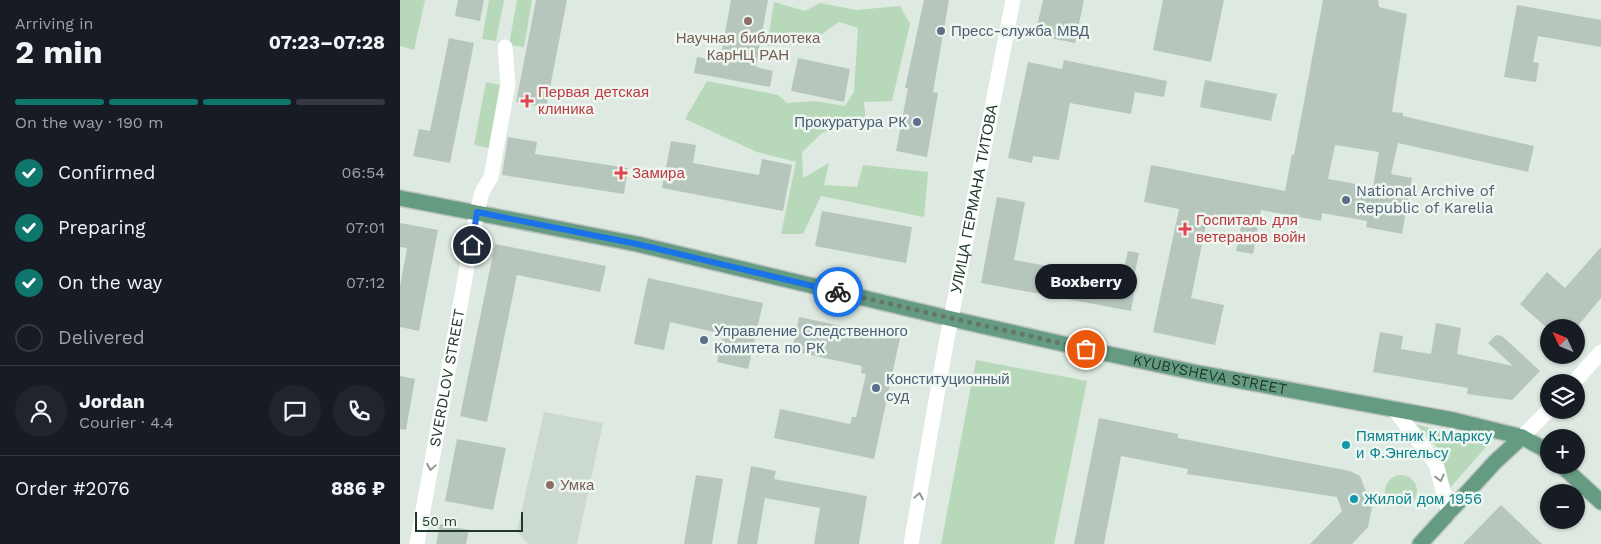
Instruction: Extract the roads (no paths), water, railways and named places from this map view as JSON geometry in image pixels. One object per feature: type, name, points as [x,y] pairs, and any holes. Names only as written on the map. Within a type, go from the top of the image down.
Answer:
[{"type":"main road","name":"KYUBYSHEVA STREET","points":[[400,198],[637,244],[952,319],[1198,373],[1453,420],[1522,437],[1540,447]]},
{"type":"main road","points":[[1420,544],[1495,462],[1522,437]]},
{"type":"main road","points":[[1571,474],[1601,502]]},
{"type":"street","name":"УЛИЦА ГЕРМАНА ТИТОВА","points":[[911,544],[1013,0]]},
{"type":"street","name":"SVERDLOV STREET","points":[[417,544],[477,212],[482,192],[491,177],[508,84],[505,47]]},
{"type":"street","points":[[1581,374],[1601,352]]},
{"type":"street","points":[[1394,409],[1436,464],[1448,513]]},
{"type":"street","points":[[1522,437],[1540,419]]},
{"type":"place","name":"Научная библиотека КарНЦ РАН","points":[[748,21]]},
{"type":"place","name":"Пресс-служба МВД","points":[[941,31]]},
{"type":"place","name":"Первая детская клиника","points":[[527,101]]},
{"type":"place","name":"Прокуратура РК","points":[[917,122]]},
{"type":"place","name":"Замира","points":[[621,173]]},
{"type":"place","name":"National Archive of Republic of Karelia","points":[[1346,200]]},
{"type":"place","name":"Госпиталь для ветеранов войн","points":[[1185,229]]},
{"type":"place","name":"Управление Следственного Комитета по РК","points":[[704,340]]},
{"type":"place","name":"Boxberry","points":[[1086,349]]},
{"type":"place","name":"Конституционный суд","points":[[876,388]]},
{"type":"place","name":"Пямятник К.Марксу и Ф.Энгельсу","points":[[1346,445]]},
{"type":"place","name":"Умка","points":[[550,485]]},
{"type":"place","name":"Жилой дом 1956","points":[[1354,499]]}]
